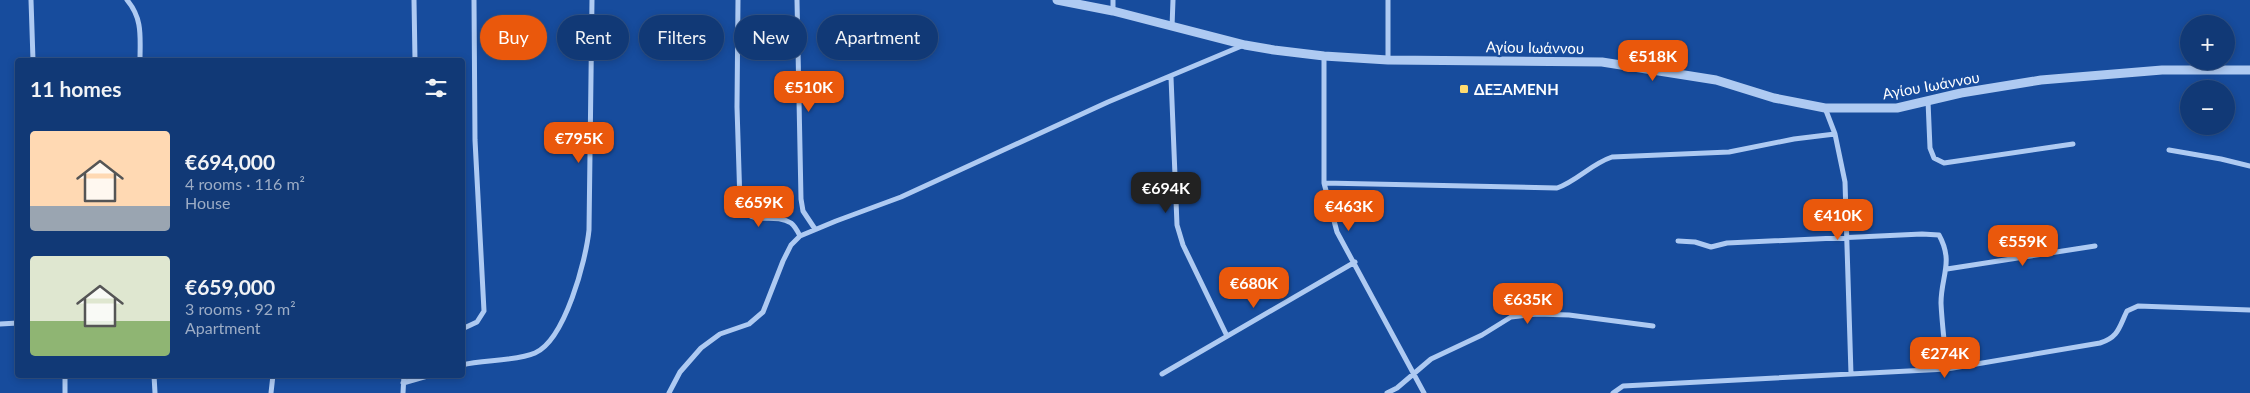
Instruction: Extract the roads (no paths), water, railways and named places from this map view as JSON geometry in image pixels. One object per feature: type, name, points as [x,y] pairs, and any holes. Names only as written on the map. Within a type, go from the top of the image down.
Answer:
[{"type":"street","points":[[31,0],[33,58]]},
{"type":"street","points":[[127,0],[136,10],[139,22],[140,58]]},
{"type":"street","points":[[414,0],[415,58]]},
{"type":"street","points":[[465,328],[477,322],[484,311],[475,140],[474,0]]},
{"type":"street","points":[[465,365],[534,354],[547,344],[559,328],[580,274],[586,253],[589,230],[589,86],[592,0]]},
{"type":"street","points":[[738,0],[737,107],[740,203],[743,212],[751,218],[779,218],[792,224],[800,236]]},
{"type":"street","points":[[797,0],[801,199],[803,211],[816,228]]},
{"type":"street","name":"Αγίου Ιωάννου","points":[[1057,0],[1113,11],[1245,45],[1324,56],[1388,60],[1602,62],[1716,80],[1774,98],[1825,108],[1897,108],[1961,92],[2041,80],[2162,70],[2250,70]]},
{"type":"street","points":[[1113,0],[1113,11]]},
{"type":"street","points":[[1172,26],[1173,0]]},
{"type":"street","points":[[1388,0],[1388,60]]},
{"type":"street","points":[[669,393],[680,372],[701,348],[720,334],[749,324],[763,312],[783,261],[791,245],[800,236],[816,228],[901,197],[1019,142],[1245,45]]},
{"type":"street","points":[[1324,56],[1324,183],[1337,232],[1355,262],[1424,393]]},
{"type":"street","points":[[1171,77],[1177,225],[1183,245],[1228,336]]},
{"type":"street","points":[[1928,101],[1930,148],[1934,158],[1944,163],[2073,144]]},
{"type":"street","points":[[1825,108],[1842,160],[1848,239],[1851,374]]},
{"type":"street","points":[[1324,183],[1557,188],[1567,184],[1598,162],[1612,157],[1728,152],[1794,139],[1835,134]]},
{"type":"street","points":[[2168,150],[2250,166]]},
{"type":"street","points":[[1678,241],[1695,242],[1711,246],[1727,243],[1848,239],[1922,234],[1939,235],[1945,245],[1947,269],[1942,283],[1947,369]]},
{"type":"street","points":[[1947,269],[2095,246]]},
{"type":"street","points":[[1162,374],[1355,262]]},
{"type":"street","points":[[1613,393],[1623,386],[1947,369],[2111,340],[2116,335],[2127,311],[2138,306],[2250,310]]},
{"type":"street","points":[[1387,393],[1397,388],[1431,358],[1482,335],[1511,317],[1538,314],[1569,315],[1653,326]]},
{"type":"street","points":[[0,324],[15,323]]},
{"type":"street","points":[[65,378],[65,393]]},
{"type":"street","points":[[154,378],[155,393]]},
{"type":"street","points":[[271,393],[273,378]]},
{"type":"street","points":[[403,393],[404,378]]},
{"type":"street","points":[[403,382],[419,378]]},
{"type":"place","name":"ΔΕΞΑΜΕΝΗ","points":[[1464,89]]}]
